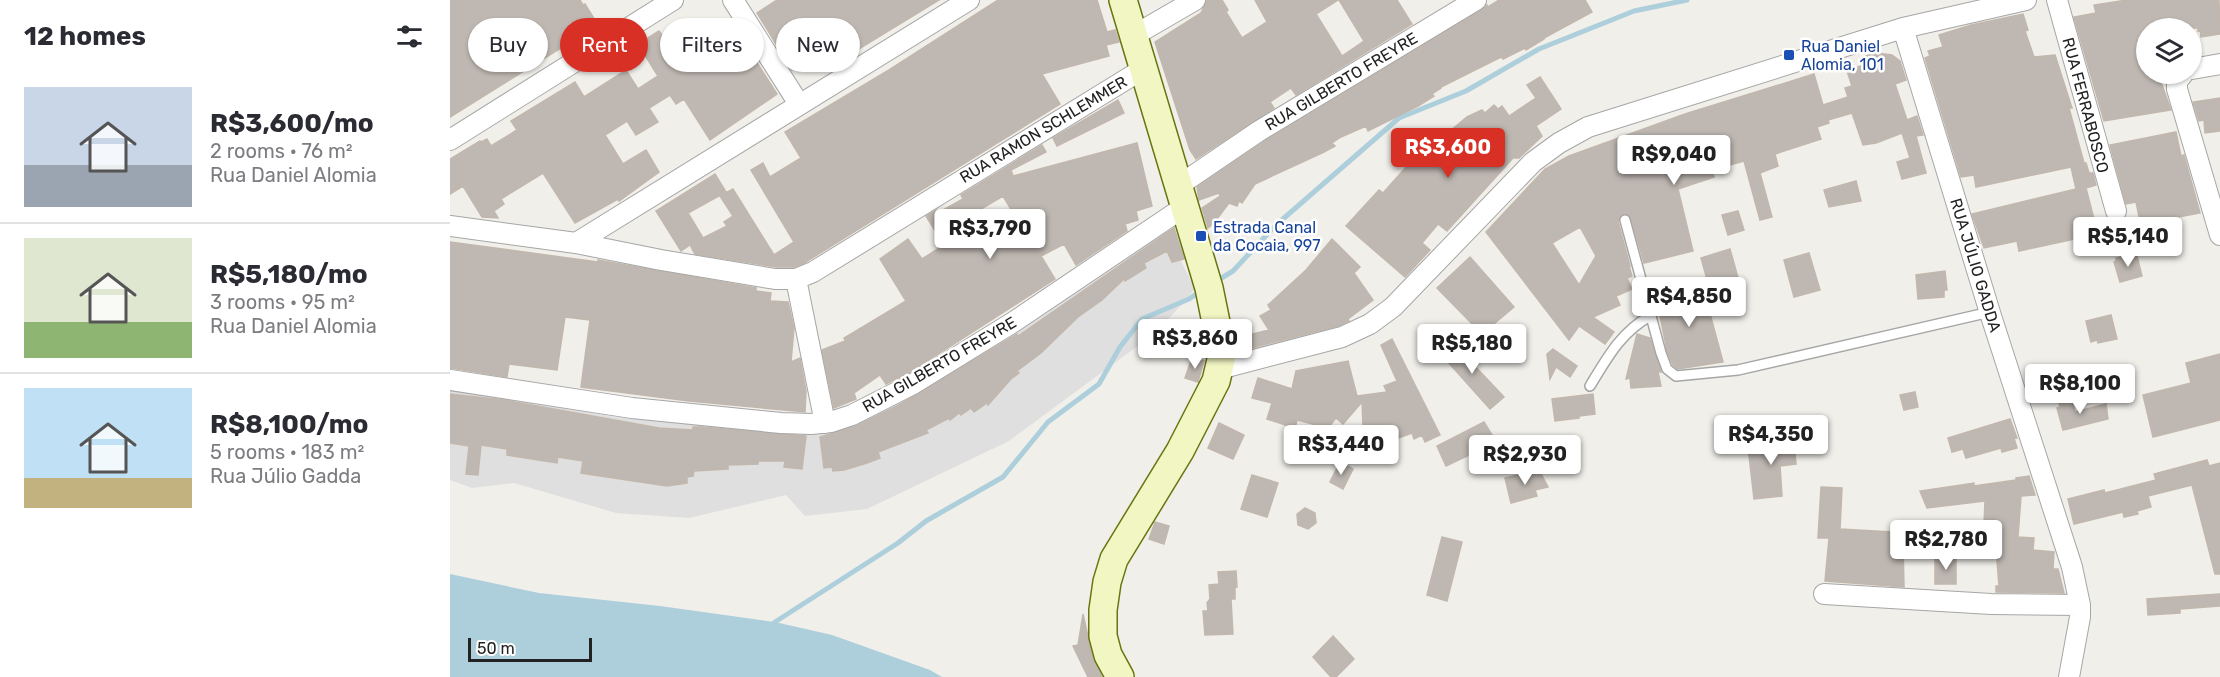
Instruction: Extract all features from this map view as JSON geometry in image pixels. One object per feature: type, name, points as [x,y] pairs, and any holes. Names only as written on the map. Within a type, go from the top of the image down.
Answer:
[{"type":"main road","points":[[1120,677],[1108,655],[1103,636],[1102,610],[1114,559],[1180,451],[1216,381],[1221,350],[1209,288],[1123,0]]},
{"type":"street","points":[[450,140],[673,0]]},
{"type":"street","points":[[733,0],[800,104]]},
{"type":"street","points":[[576,243],[969,0]]},
{"type":"street","points":[[1133,36],[1195,0]]},
{"type":"street","name":"RUA GILBERTO FREYRE","points":[[450,380],[632,408],[781,423],[825,423],[852,415],[913,384],[1007,326],[1181,197],[1259,131],[1476,0]]},
{"type":"street","points":[[1219,369],[1342,337],[1370,324],[1393,307],[1533,162],[1559,143],[1588,127],[1903,28],[2025,0]]},
{"type":"street","name":"RUA FERRABOSCO","points":[[2057,0],[2116,211]]},
{"type":"street","name":"RUA JÚLIO GADDA","points":[[1903,28],[1990,312],[2072,567],[2080,605],[2079,631],[2069,677]]},
{"type":"street","points":[[2202,67],[2220,64]]},
{"type":"street","name":"RUA RAMON SCHLEMMER","points":[[450,226],[576,243],[734,273],[775,279],[796,279],[813,272],[1143,69]]},
{"type":"street","points":[[2181,84],[2217,215],[2220,235]]},
{"type":"street","points":[[796,279],[825,423]]},
{"type":"street","points":[[1824,594],[1991,604],[2080,605]]},
{"type":"lane","points":[[1625,220],[1650,316],[1667,369],[1676,376],[1738,370],[1990,312]]},
{"type":"lane","points":[[1590,386],[1615,345],[1628,330],[1650,316]]},
{"type":"shaded area","points":[[1165,229],[1195,289],[1158,331],[1009,441],[867,509],[805,516],[786,495],[689,518],[616,513],[514,483],[472,488],[450,480],[450,389],[616,417],[834,434],[935,381]]},
{"type":"water","points":[[450,574],[539,593],[660,606],[775,622],[832,635],[930,670],[942,677],[450,677]]},
{"type":"building","points":[[450,0],[580,0],[583,5],[585,4],[594,18],[560,18],[560,49],[548,56],[548,18],[468,18],[468,72],[522,72],[450,117]]},
{"type":"building","points":[[777,0],[939,0],[860,48],[860,18],[776,18],[776,44],[764,24],[764,18],[760,18],[757,13]]},
{"type":"building","points":[[998,0],[1097,0],[1107,32],[1115,30],[1119,42],[1106,45],[1109,56],[1042,74],[1060,104],[804,263],[794,267],[776,267],[695,254],[690,245],[681,251],[656,211],[715,174],[726,192],[688,213],[703,238],[727,226],[724,222],[733,216],[720,196],[733,189],[774,255],[794,242],[751,170],[763,163],[770,177],[801,158],[785,132],[889,70]]},
{"type":"building","points":[[1207,0],[1222,0],[1228,10],[1226,12],[1242,38],[1267,22],[1255,0],[1338,0],[1316,14],[1342,56],[1364,41],[1339,0],[1397,0],[1412,24],[1296,95],[1291,88],[1270,102],[1274,108],[1196,159],[1190,150],[1155,42],[1201,13]]},
{"type":"building","points":[[1499,0],[1585,0],[1592,12],[1526,50],[1525,48],[1503,59],[1501,57],[1441,87],[1432,94],[1434,96],[1418,106],[1368,131],[1366,126],[1341,137],[1332,143],[1335,146],[1255,184],[1242,203],[1239,201],[1237,206],[1229,203],[1208,228],[1202,208],[1220,196],[1219,193],[1199,200],[1197,187],[1265,141],[1487,5],[1488,7]]},
{"type":"building","points":[[2127,0],[2219,0],[2220,34],[2202,37],[2202,18],[2136,18],[2136,84],[2162,84],[2171,110],[2104,121],[2074,17],[2096,13],[2094,5]]},
{"type":"building","points":[[2023,14],[2028,30],[2025,31],[2034,57],[2055,55],[2072,108],[2069,108],[2084,163],[2089,173],[2093,173],[2096,185],[2086,188],[2095,223],[2072,228],[2075,239],[2019,251],[2017,241],[1984,248],[1972,214],[2076,189],[2071,167],[1976,187],[1974,175],[1961,177],[1925,58],[1930,56],[1928,51],[1943,47],[1939,35],[1971,25]]},
{"type":"building","points":[[659,31],[660,72],[763,72],[777,94],[710,140],[684,99],[676,104],[670,95],[649,108],[658,122],[636,135],[627,121],[605,135],[623,164],[646,150],[659,172],[619,201],[618,199],[575,223],[543,173],[501,199],[504,204],[494,211],[498,218],[482,217],[463,186],[450,194],[450,159],[480,141],[487,139],[491,146],[517,130],[511,121],[575,82],[584,97],[623,72],[627,72],[638,89],[658,76],[648,60],[648,38]]},
{"type":"building","points":[[1876,53],[1892,55],[1900,61],[1906,80],[1895,84],[1907,120],[1917,116],[1923,135],[1916,136],[1926,173],[1902,179],[1897,162],[1910,158],[1902,133],[1876,143],[1863,145],[1852,113],[1828,120],[1829,123],[1817,127],[1821,139],[1775,154],[1778,166],[1760,173],[1772,217],[1760,220],[1744,161],[1712,170],[1714,177],[1678,189],[1693,251],[1644,263],[1631,218],[1623,214],[1618,221],[1632,276],[1627,278],[1632,289],[1616,296],[1620,305],[1593,317],[1614,332],[1605,344],[1579,326],[1569,340],[1486,232],[1545,169],[1569,156],[1685,114],[1814,74],[1823,105],[1848,97],[1845,88],[1852,86],[1847,71],[1869,63],[1866,56]],"holes":[[[1580,227],[1596,256],[1579,285],[1552,243]]]},
{"type":"building","points":[[1540,77],[1561,109],[1536,126],[1542,136],[1519,158],[1513,158],[1447,231],[1438,224],[1422,243],[1430,250],[1405,277],[1346,226],[1379,190],[1383,193],[1408,165],[1405,163],[1433,138],[1438,141],[1467,117],[1482,110],[1485,113],[1494,105],[1498,109],[1502,106],[1509,116],[1536,98],[1527,85]]},
{"type":"building","points":[[2220,98],[2220,131],[2205,133],[2204,120],[2199,121],[2193,102]]},
{"type":"building","points":[[1118,100],[1124,113],[1057,146],[1053,138]]},
{"type":"building","points":[[2176,132],[2181,156],[2184,155],[2200,213],[2147,223],[2146,219],[2140,221],[2136,202],[2126,204],[2110,145]]},
{"type":"building","points":[[1137,143],[1152,206],[1136,211],[1138,220],[1125,224],[1127,231],[1076,265],[1064,244],[1041,256],[1055,279],[907,374],[886,384],[880,375],[854,393],[856,399],[834,408],[822,350],[845,341],[844,338],[906,301],[880,259],[908,239],[922,259],[944,245],[926,216],[937,210],[938,213],[963,199],[961,195],[1042,145],[1046,152],[1011,170],[1013,176]],"holes":[[[1003,196],[1024,231],[1003,244],[981,209]]]},
{"type":"building","points":[[1856,181],[1861,201],[1829,207],[1824,190]]},
{"type":"building","points":[[1738,211],[1744,230],[1728,235],[1722,215]]},
{"type":"building","points":[[1174,228],[1184,259],[1172,262],[1167,251],[1144,263],[1146,268],[1125,281],[1124,279],[1102,300],[1078,317],[1041,353],[1017,371],[1019,373],[988,405],[987,403],[974,412],[971,408],[961,415],[959,413],[950,420],[949,418],[926,430],[928,433],[878,452],[880,458],[867,463],[844,470],[833,471],[832,467],[824,468],[820,437],[856,426],[899,405],[1017,334],[1018,336]]},
{"type":"building","points":[[1332,239],[1360,267],[1354,273],[1373,300],[1348,319],[1349,321],[1338,326],[1247,349],[1244,336],[1269,330],[1260,316],[1271,310],[1268,305],[1306,270]]},
{"type":"building","points":[[450,242],[598,262],[598,260],[756,288],[756,291],[771,293],[770,301],[788,302],[794,328],[791,362],[800,358],[806,391],[805,412],[689,401],[581,387],[590,320],[565,317],[557,370],[509,364],[507,377],[450,368]]},
{"type":"building","points":[[1730,249],[1740,285],[1711,294],[1701,258]]},
{"type":"building","points":[[1809,253],[1820,290],[1794,297],[1784,260]]},
{"type":"building","points":[[2128,255],[2129,257],[2137,256],[2142,276],[2120,282],[2114,262],[2116,258]]},
{"type":"building","points":[[1470,257],[1514,307],[1482,334],[1437,288]]},
{"type":"building","points":[[1945,271],[1947,290],[1944,290],[1944,297],[1918,299],[1916,275]]},
{"type":"building","points":[[1702,284],[1723,362],[1678,369],[1673,365],[1667,351],[1656,296]]},
{"type":"building","points":[[2111,315],[2117,339],[2091,342],[2086,321]]},
{"type":"building","points":[[1637,334],[1650,338],[1661,372],[1658,372],[1661,386],[1631,388],[1630,378],[1626,379]]},
{"type":"building","points":[[1392,339],[1440,435],[1425,442],[1422,435],[1414,439],[1412,433],[1387,442],[1392,456],[1364,449],[1362,402],[1343,424],[1336,418],[1328,428],[1297,420],[1295,428],[1267,419],[1272,403],[1252,398],[1258,378],[1292,389],[1296,371],[1348,361],[1357,396],[1387,392],[1384,386],[1397,381],[1381,345]]},
{"type":"building","points":[[1451,341],[1504,397],[1490,409],[1439,352]]},
{"type":"building","points":[[1553,349],[1577,366],[1570,377],[1556,367],[1550,379],[1547,354]]},
{"type":"building","points":[[2220,354],[2220,420],[2153,437],[2143,395],[2191,383],[2186,363]]},
{"type":"building","points":[[1192,358],[1204,361],[1198,382],[1185,378]]},
{"type":"building","points":[[1915,392],[1918,407],[1904,410],[1900,395]]},
{"type":"building","points":[[450,394],[504,400],[659,428],[693,430],[693,427],[702,427],[806,436],[802,469],[784,467],[785,461],[758,461],[758,464],[728,465],[728,469],[694,471],[693,476],[687,477],[687,483],[667,486],[581,473],[583,461],[558,457],[557,463],[507,455],[507,449],[481,445],[478,475],[466,474],[469,446],[450,443]]},
{"type":"building","points":[[1593,394],[1595,414],[1555,421],[1552,399]]},
{"type":"building","points":[[2072,400],[2075,412],[2106,404],[2108,419],[2063,430],[2057,408],[2060,407],[2059,403]]},
{"type":"building","points":[[2010,419],[2017,438],[2014,438],[2017,448],[2002,452],[2001,448],[1966,458],[1963,449],[1952,452],[1948,438]]},
{"type":"building","points":[[1484,422],[1492,435],[1479,443],[1482,449],[1446,466],[1437,446]]},
{"type":"building","points":[[1219,423],[1244,435],[1233,459],[1208,448]]},
{"type":"building","points":[[1793,432],[1796,464],[1780,466],[1782,496],[1754,499],[1748,447],[1780,444],[1779,434]]},
{"type":"building","points":[[2207,460],[2209,466],[2220,463],[2220,574],[2215,574],[2192,485],[2148,496],[2151,507],[2137,511],[2138,514],[2124,517],[2123,512],[2074,524],[2068,499],[2104,490],[2105,493],[2156,480],[2154,474]]},
{"type":"building","points":[[1340,462],[1353,469],[1343,489],[1330,482]]},
{"type":"building","points":[[1539,470],[1548,487],[1535,490],[1537,496],[1511,503],[1505,478]]},
{"type":"building","points":[[1252,475],[1278,483],[1267,517],[1241,509]]},
{"type":"building","points":[[2029,476],[2035,495],[2021,496],[2018,537],[2034,538],[2033,550],[2054,552],[2053,569],[2058,569],[2064,593],[1996,592],[1996,586],[1999,586],[1996,548],[1983,548],[1985,501],[1927,508],[1920,491],[1974,483],[1974,486]]},
{"type":"building","points":[[1821,487],[1842,488],[1840,529],[1893,532],[1893,543],[1903,543],[1904,587],[1825,581],[1829,538],[1818,538]]},
{"type":"building","points":[[1305,508],[1315,513],[1316,523],[1308,529],[1298,525],[1297,514]]},
{"type":"building","points":[[1155,522],[1169,526],[1164,544],[1149,539]]},
{"type":"building","points":[[1442,537],[1462,542],[1447,601],[1427,595]]},
{"type":"building","points":[[1935,558],[1956,558],[1956,584],[1935,584]]},
{"type":"building","points":[[1236,571],[1235,599],[1231,599],[1233,634],[1205,635],[1203,611],[1208,611],[1209,585],[1219,584],[1218,572]]},
{"type":"building","points":[[2220,594],[2220,606],[2180,609],[2180,613],[2148,615],[2147,599]]},
{"type":"building","points":[[1083,614],[1093,659],[1102,677],[1088,677],[1073,646],[1078,645]]},
{"type":"building","points":[[1333,636],[1354,659],[1336,677],[1331,677],[1313,657]]},
{"type":"waterway","points":[[1215,282],[1233,271],[1276,225],[1399,118],[1466,91],[1539,49],[1634,11],[1687,0]]},
{"type":"waterway","points":[[775,622],[898,543],[926,521],[1003,477],[1048,422],[1099,384],[1120,347],[1142,319],[1189,299],[1202,290]]},
{"type":"place","name":"Rua Daniel Alomia, 101","points":[[1789,55]]},
{"type":"place","name":"Estrada Canal da Cocaia, 997","points":[[1201,236]]}]
